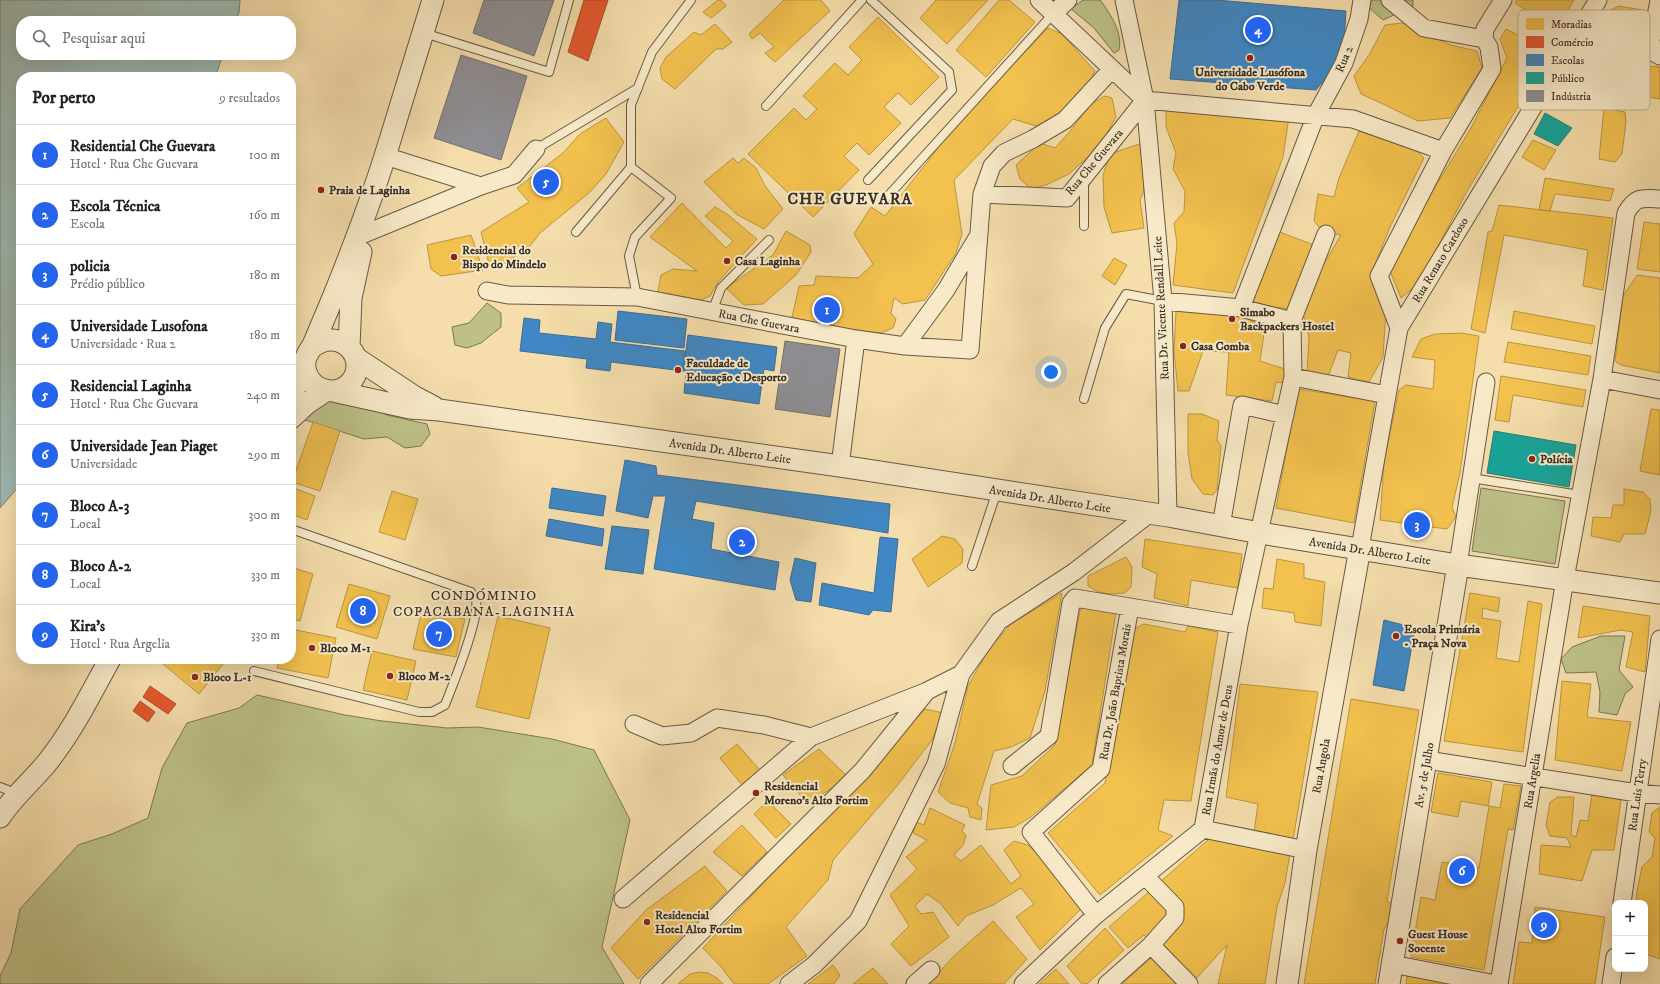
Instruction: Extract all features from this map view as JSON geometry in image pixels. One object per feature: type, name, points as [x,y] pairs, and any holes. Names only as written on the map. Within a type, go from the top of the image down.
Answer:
[{"type":"street","points":[[296,413],[306,404],[329,391],[347,385],[352,380],[357,366],[352,352],[351,298],[364,226],[433,0]]},
{"type":"street","points":[[1038,0],[1145,100],[1353,119],[1443,151]]},
{"type":"street","points":[[1053,14],[1068,0]]},
{"type":"street","name":"Rua Dr. Vicente Rendall Leite","points":[[1124,0],[1145,100],[1163,301],[1159,515]]},
{"type":"street","name":"Rua 2","points":[[1241,308],[1316,115],[1344,63],[1359,19],[1362,0]]},
{"type":"street","points":[[1390,0],[1424,28],[1484,39]]},
{"type":"street","points":[[1399,328],[1379,276],[1443,151],[1492,69],[1489,47],[1484,39],[1485,29],[1503,0]]},
{"type":"street","name":"Rua Renato Cardoso","points":[[1592,10],[1598,0]]},
{"type":"street","points":[[1657,1],[1651,40],[1653,52],[1660,56]]},
{"type":"street","name":"Rua Che Guevara","points":[[487,291],[508,295],[637,297],[856,339],[905,346],[970,350],[982,194],[992,166],[1004,153],[1033,139],[1065,120],[1112,69]]},
{"type":"street","name":"Rua Che Guevara","points":[[982,194],[1067,198],[1145,100]]},
{"type":"street","name":"Rua Renato Cardoso","points":[[1360,548],[1399,328],[1531,110]]},
{"type":"street","points":[[296,385],[364,226],[514,175],[536,149]]},
{"type":"street","points":[[385,156],[481,186]]},
{"type":"street","name":"Rua Argelia","points":[[1499,984],[1565,579],[1602,379],[1626,213],[1632,203],[1641,198],[1660,199]]},
{"type":"street","points":[[905,346],[946,290],[979,234]]},
{"type":"street","points":[[1163,301],[1241,308],[1292,321],[1326,234]]},
{"type":"street","name":"Rua Irmãs do Amor de Deus","points":[[1023,984],[1096,915],[1203,829],[1239,625],[1293,377],[1292,321]]},
{"type":"street","points":[[840,466],[856,339]]},
{"type":"street","points":[[329,391],[318,388],[307,377],[308,355],[318,343],[325,340],[342,342],[352,352]]},
{"type":"street","name":"Avenida Dr. Alberto Leite","points":[[352,352],[415,397],[440,410]]},
{"type":"street","points":[[1293,377],[1387,395]]},
{"type":"street","points":[[1602,379],[1660,390]]},
{"type":"street","points":[[1458,566],[1486,382]]},
{"type":"street","name":"Avenida Dr. Alberto Leite","points":[[329,391],[410,408],[440,410],[840,466],[1159,515],[1260,533],[1360,548],[1458,566],[1565,579],[1660,593]]},
{"type":"street","points":[[1221,526],[1242,405],[1285,415]]},
{"type":"street","points":[[789,984],[814,965],[858,921],[936,764],[961,674],[999,620],[1159,515]]},
{"type":"street","name":"Rua Angola","points":[[1287,984],[1306,850],[1360,548]]},
{"type":"street","name":"Av. 5 de Julho","points":[[1389,984],[1458,566]]},
{"type":"street","points":[[1012,766],[1049,736],[1071,603],[1075,598],[1239,625]]},
{"type":"street","name":"Rua Dr. João Baptista Morais","points":[[1096,915],[1031,832],[1101,769],[1130,607]]},
{"type":"street","name":"Rua Luis Terry","points":[[1622,900],[1660,639]]},
{"type":"street","points":[[0,825],[7,801],[46,763],[73,725],[107,664]]},
{"type":"street","points":[[624,899],[811,737],[927,691],[961,674]]},
{"type":"street","points":[[649,984],[863,770],[927,691]]},
{"type":"street","points":[[634,724],[662,736],[690,732],[718,718],[764,725],[811,737]]},
{"type":"street","points":[[1427,760],[1637,794],[1660,795]]},
{"type":"street","points":[[1203,829],[1306,850]]},
{"type":"street","points":[[1107,984],[1151,945],[1175,918],[1175,907],[1145,876]]},
{"type":"street","points":[[1151,945],[1189,984]]},
{"type":"street","points":[[1392,964],[1496,984]]},
{"type":"street","points":[[915,984],[931,970]]},
{"type":"street","points":[[1611,984],[1613,972]]},
{"type":"lane","points":[[423,32],[549,72],[569,0]]},
{"type":"lane","points":[[576,232],[631,167],[631,106],[652,52],[691,0]]},
{"type":"lane","points":[[766,106],[862,0]]},
{"type":"lane","points":[[868,180],[952,90],[949,72],[871,0]]},
{"type":"lane","points":[[888,196],[1053,14]]},
{"type":"lane","points":[[536,149],[638,88]]},
{"type":"lane","points":[[631,167],[671,198],[635,237],[629,256],[637,297]]},
{"type":"lane","points":[[1084,177],[1084,226]]},
{"type":"lane","points":[[712,312],[721,288],[770,240]]},
{"type":"lane","points":[[1084,399],[1105,328],[1126,294],[1163,301]]},
{"type":"lane","points":[[1472,478],[1580,495]]},
{"type":"lane","points":[[972,566],[998,491]]},
{"type":"lane","points":[[254,671],[419,712],[432,712],[445,704],[473,628],[476,599],[471,592],[296,531]]},
{"type":"green space","points":[[1083,0],[1100,0],[1104,5],[1117,30],[1120,44],[1119,50],[1114,53],[1094,28],[1071,9]]},
{"type":"green space","points":[[1373,0],[1413,0],[1413,6],[1383,20],[1366,5]]},
{"type":"green space","points":[[487,303],[501,313],[501,327],[481,343],[467,348],[455,345],[452,327],[469,323]]},
{"type":"green space","points":[[324,400],[342,404],[364,404],[387,415],[427,424],[430,434],[421,446],[405,448],[387,437],[364,439],[302,419]]},
{"type":"green space","points":[[1481,488],[1565,501],[1555,564],[1472,551]]},
{"type":"green space","points":[[1601,636],[1625,636],[1619,670],[1633,687],[1625,694],[1617,715],[1599,712],[1600,692],[1596,672],[1566,673],[1561,659],[1572,647]]},
{"type":"green space","points":[[257,695],[345,715],[382,721],[447,728],[478,727],[552,739],[594,750],[630,820],[602,947],[624,984],[0,984],[0,976],[11,953],[20,909],[78,845],[112,834],[148,818],[162,768],[187,723],[239,708]]},
{"type":"water","points":[[0,0],[240,0],[238,16],[16,16],[16,60],[221,60],[217,72],[16,72],[16,490],[0,508]]},
{"type":"building: Moradias","points":[[718,0],[721,0],[726,6],[711,18],[703,12]]},
{"type":"building: Moradias","points":[[784,0],[821,0],[830,11],[775,62],[765,53],[774,47],[760,33],[752,39],[749,34]]},
{"type":"building: Moradias","points":[[936,0],[988,0],[947,44],[920,18]]},
{"type":"building: Moradias","points":[[999,0],[1009,0],[1035,22],[986,77],[956,50]]},
{"type":"building: Moradias","points":[[1517,0],[1574,0],[1568,10],[1526,10],[1515,3]]},
{"type":"building: Moradias","points":[[1619,6],[1642,10],[1610,10]]},
{"type":"building: Moradias","points":[[878,17],[939,77],[911,105],[898,93],[884,107],[901,123],[869,155],[857,143],[844,156],[859,170],[813,217],[748,154],[794,108],[806,120],[817,109],[803,96],[835,63],[848,75],[862,60],[849,47]]},
{"type":"building: Moradias","points":[[1402,23],[1451,45],[1477,51],[1482,68],[1450,118],[1418,121],[1361,94],[1354,76],[1369,55],[1385,25]]},
{"type":"building: Moradias","points":[[715,24],[732,42],[723,49],[716,49],[675,89],[662,79],[660,68],[666,57],[694,32],[701,35]]},
{"type":"building: Moradias","points":[[1048,28],[1062,34],[1095,71],[1087,88],[1053,119],[1036,126],[1013,119],[954,180],[962,234],[956,253],[925,300],[903,304],[894,298],[891,313],[896,319],[893,328],[881,333],[823,326],[792,317],[799,286],[814,285],[816,276],[858,278],[873,264],[854,234],[871,207],[885,216],[963,116]]},
{"type":"building: Moradias","points":[[1506,29],[1518,35],[1518,107],[1466,193],[1435,252],[1413,288],[1401,298],[1390,271],[1420,212],[1471,128],[1507,58],[1500,39]]},
{"type":"building: Moradias","points":[[1650,66],[1660,67],[1660,99],[1650,97]]},
{"type":"building: Moradias","points":[[1105,96],[1112,98],[1116,117],[1106,135],[1089,156],[1069,174],[1046,185],[1031,189],[1020,179],[1016,165],[1040,143],[1055,148],[1091,104]]},
{"type":"building: Moradias","points":[[1166,108],[1289,117],[1283,157],[1233,293],[1173,285],[1177,243],[1174,223],[1184,212],[1185,191],[1173,169],[1176,153],[1166,127]]},
{"type":"building: Moradias","points":[[1604,110],[1625,112],[1626,122],[1622,154],[1615,162],[1599,159]]},
{"type":"building: Moradias","points":[[606,118],[624,142],[606,174],[590,192],[540,233],[530,246],[504,264],[490,268],[481,232],[529,202],[517,188],[563,153],[580,134]]},
{"type":"building: Moradias","points":[[1359,131],[1417,151],[1424,158],[1390,227],[1370,277],[1386,310],[1383,357],[1369,382],[1348,377],[1351,353],[1338,350],[1327,379],[1307,372],[1309,337],[1303,313],[1315,279],[1341,235],[1323,232],[1314,221],[1318,194],[1334,197],[1339,178]]},
{"type":"building: Moradias","points":[[1533,140],[1556,150],[1544,170],[1522,157]]},
{"type":"building: Moradias","points":[[1139,144],[1142,149],[1144,191],[1140,200],[1144,228],[1112,233],[1104,207],[1103,175],[1110,154]]},
{"type":"building: Moradias","points":[[733,158],[738,163],[744,158],[756,168],[765,186],[783,209],[764,229],[736,214],[704,182]]},
{"type":"building: Moradias","points":[[1545,178],[1614,189],[1610,201],[1555,194],[1550,211],[1539,210]]},
{"type":"building: Moradias","points":[[682,203],[726,248],[733,241],[705,216],[715,207],[727,214],[757,239],[718,282],[710,296],[701,300],[658,292],[661,275],[673,269],[697,271],[650,237]]},
{"type":"building: Moradias","points":[[1499,205],[1613,218],[1603,290],[1583,286],[1588,250],[1504,235],[1485,333],[1471,329],[1488,232],[1492,231]]},
{"type":"building: Moradias","points":[[1644,222],[1660,224],[1660,272],[1637,269]]},
{"type":"building: Moradias","points":[[786,231],[810,245],[811,252],[796,275],[763,304],[744,305],[726,288],[773,255]]},
{"type":"building: Moradias","points":[[1277,231],[1314,245],[1289,309],[1251,304]]},
{"type":"building: Moradias","name":"Residencial do Bispo do Mindelo","points":[[471,235],[483,270],[441,276],[431,269],[427,245]]},
{"type":"building: Moradias","points":[[1114,258],[1127,265],[1115,285],[1102,276]]},
{"type":"building: Moradias","points":[[1637,275],[1660,278],[1660,373],[1621,365],[1615,361],[1623,296]]},
{"type":"building: Moradias","points":[[1176,310],[1241,316],[1265,327],[1260,361],[1285,369],[1284,383],[1276,382],[1272,401],[1226,395],[1229,352],[1203,351],[1189,391],[1178,391],[1174,351]]},
{"type":"building: Moradias","points":[[1514,311],[1595,326],[1592,344],[1511,329]]},
{"type":"building: Moradias","points":[[1461,333],[1479,336],[1460,473],[1452,507],[1456,517],[1447,529],[1380,520],[1384,462],[1399,390],[1406,385],[1433,389],[1435,360],[1412,357],[1421,339],[1435,334]]},
{"type":"building: Moradias","points":[[1508,342],[1591,356],[1588,375],[1504,362]]},
{"type":"building: Moradias","points":[[1501,376],[1586,390],[1583,407],[1513,395],[1509,422],[1495,420]]},
{"type":"building: Moradias","points":[[1298,389],[1375,401],[1354,523],[1276,508]]},
{"type":"building: Moradias","points":[[1651,409],[1660,410],[1660,475],[1640,471]]},
{"type":"building: Moradias","points":[[1188,414],[1202,414],[1219,421],[1217,440],[1221,446],[1217,490],[1213,495],[1203,494],[1192,479],[1188,453]]},
{"type":"building: Moradias","points":[[313,422],[340,431],[320,491],[296,483],[296,471]]},
{"type":"building: Moradias","points":[[296,489],[315,496],[307,520],[296,516]]},
{"type":"building: Moradias","points":[[1624,489],[1643,492],[1650,499],[1651,511],[1645,534],[1624,534],[1620,542],[1591,536],[1593,517],[1611,518],[1613,505],[1624,505]]},
{"type":"building: Moradias","points":[[392,491],[418,499],[405,540],[379,532]]},
{"type":"building: Moradias","points":[[942,536],[955,539],[963,549],[962,563],[928,587],[912,559]]},
{"type":"building: Moradias","points":[[1145,539],[1242,554],[1238,588],[1191,580],[1188,606],[1154,598],[1157,574],[1142,567]]},
{"type":"building: Moradias","points":[[1126,557],[1132,567],[1131,587],[1125,593],[1111,594],[1098,592],[1088,586],[1088,576]]},
{"type":"building: Moradias","points":[[1277,559],[1304,564],[1304,578],[1325,582],[1321,626],[1295,622],[1294,613],[1262,608],[1264,588],[1273,589]]},
{"type":"building: Moradias","points":[[296,569],[313,574],[300,621],[296,620]]},
{"type":"building: Moradias","points":[[349,584],[390,596],[377,639],[336,627]]},
{"type":"building: Moradias","points":[[1062,593],[1045,691],[1030,738],[1011,747],[994,751],[977,804],[982,808],[981,820],[970,817],[968,808],[950,803],[938,792],[955,743],[968,686],[989,649],[1011,624]]},
{"type":"building: Moradias","points":[[1470,593],[1500,598],[1498,612],[1483,608],[1482,618],[1501,621],[1496,658],[1519,662],[1528,601],[1542,604],[1523,752],[1444,741]]},
{"type":"building: Moradias","points":[[1081,605],[1116,612],[1092,765],[1031,817],[1014,827],[986,830],[991,785],[1022,776],[1055,745]]},
{"type":"building: Moradias","points":[[1583,606],[1650,616],[1645,672],[1626,667],[1633,632],[1621,630],[1578,638]]},
{"type":"building: Moradias","points":[[422,610],[465,619],[456,657],[413,649]]},
{"type":"building: Moradias","points":[[498,616],[550,628],[529,719],[476,707]]},
{"type":"building: Moradias","points":[[1144,624],[1185,632],[1188,626],[1218,632],[1191,801],[1164,800],[1158,830],[1173,836],[1100,895],[1048,833],[1105,783],[1127,655],[1134,629]]},
{"type":"building: Moradias","name":"Bloco M-1","points":[[296,630],[336,638],[328,678],[277,668],[278,664],[296,664]]},
{"type":"building: Moradias","name":"Bloco M-2","points":[[372,651],[416,661],[407,700],[363,690]]},
{"type":"building: Moradias","name":"Bloco L-1","points":[[163,664],[223,664],[199,694]]},
{"type":"building: Moradias","points":[[1562,681],[1591,684],[1587,717],[1631,722],[1622,771],[1555,760]]},
{"type":"building: Moradias","points":[[1240,684],[1318,692],[1293,840],[1254,832],[1258,804],[1226,797]]},
{"type":"building: Moradias","points":[[1351,699],[1419,710],[1387,901],[1394,905],[1390,921],[1384,929],[1375,984],[1304,984]]},
{"type":"building: Moradias","points":[[925,709],[943,713],[932,740],[897,786],[833,860],[828,880],[786,927],[807,956],[768,984],[734,984],[722,968],[703,948]]},
{"type":"building: Moradias","points":[[737,744],[760,770],[742,785],[720,758]]},
{"type":"building: Moradias","points":[[819,749],[848,777],[808,804],[783,775]]},
{"type":"building: Moradias","points":[[1438,773],[1492,782],[1488,806],[1461,801],[1458,817],[1431,812]]},
{"type":"building: Moradias","points":[[1504,784],[1521,786],[1513,830],[1508,829],[1484,970],[1411,957],[1421,897],[1435,900],[1442,862],[1479,868],[1489,806],[1500,808]]},
{"type":"building: Moradias","points":[[1592,794],[1605,794],[1621,800],[1614,850],[1592,850],[1582,881],[1539,874],[1541,845],[1571,847],[1567,838],[1550,836],[1546,825],[1550,802],[1558,797],[1574,797],[1571,835],[1576,837],[1580,820],[1588,821]]},
{"type":"building: Moradias","points":[[768,801],[791,824],[776,838],[754,814]]},
{"type":"building: Moradias","points":[[1660,807],[1660,959],[1648,955],[1648,900],[1636,900],[1642,867],[1652,857],[1655,838],[1649,832],[1652,813]]},
{"type":"building: Moradias","points":[[930,808],[965,825],[962,831],[966,835],[963,845],[954,855],[961,861],[981,845],[1011,884],[1021,876],[1004,850],[1014,841],[1028,845],[1046,863],[1081,909],[1040,950],[1016,917],[1034,904],[1021,888],[993,905],[966,916],[958,926],[940,903],[927,894],[915,906],[921,914],[933,912],[949,937],[911,966],[891,944],[909,926],[890,895],[917,869],[906,857],[927,840],[913,833],[916,822],[924,825]]},
{"type":"building: Moradias","points":[[742,825],[767,852],[742,876],[713,852]]},
{"type":"building: Moradias","points":[[1209,839],[1290,853],[1285,883],[1277,907],[1265,984],[1218,984],[1227,945],[1192,983],[1144,935],[1128,948],[1109,927]]},
{"type":"building: Moradias","points":[[705,866],[727,891],[638,979],[611,948],[646,910]]},
{"type":"building: Moradias","points":[[1535,907],[1605,917],[1595,984],[1513,984],[1519,942],[1532,943]]},
{"type":"building: Moradias","points":[[993,921],[1027,959],[1004,984],[928,984],[954,956]]},
{"type":"building: Moradias","points":[[1105,928],[1124,950],[1087,984],[1082,984],[1067,966]]},
{"type":"building: Moradias","points":[[1155,954],[1183,984],[1122,984]]},
{"type":"building: Moradias","points":[[833,965],[840,975],[834,984],[808,984]]},
{"type":"building: Moradias","points":[[873,968],[888,984],[853,984]]},
{"type":"building: Moradias","points":[[1056,969],[1069,984],[1039,984]]},
{"type":"building: Moradias","points":[[699,972],[708,973],[717,978],[723,984],[678,984],[690,974]]},
{"type":"building: Moradias","points":[[1408,972],[1469,984],[1406,984]]},
{"type":"building: Comércio","points":[[584,0],[608,0],[588,61],[568,52]]},
{"type":"building: Comércio","points":[[150,686],[176,704],[168,714],[143,697]]},
{"type":"building: Comércio","points":[[140,701],[155,712],[148,722],[133,711]]},
{"type":"building: Escolas","points":[[1179,0],[1216,0],[1346,11],[1343,58],[1316,90],[1170,79]]},
{"type":"building: Escolas","points":[[618,311],[687,319],[684,348],[615,340]]},
{"type":"building: Escolas","points":[[524,318],[540,320],[539,333],[596,339],[598,322],[612,324],[610,342],[685,351],[683,371],[611,362],[610,371],[586,368],[587,359],[520,351]]},
{"type":"building: Escolas","points":[[688,335],[777,347],[774,371],[764,369],[759,404],[684,393],[686,371],[683,371]]},
{"type":"building: Escolas","points":[[625,460],[656,466],[657,475],[890,504],[888,533],[696,501],[692,519],[714,523],[711,549],[779,562],[775,590],[654,569],[666,496],[653,496],[648,518],[616,511]]},
{"type":"building: Escolas","points":[[552,488],[606,496],[603,516],[549,508]]},
{"type":"building: Escolas","points":[[549,519],[604,529],[602,546],[546,536]]},
{"type":"building: Escolas","points":[[612,526],[649,530],[643,574],[605,569]]},
{"type":"building: Escolas","points":[[880,537],[898,539],[891,612],[873,610],[869,615],[819,605],[822,583],[874,593]]},
{"type":"building: Escolas","points":[[795,558],[816,563],[811,602],[796,600],[790,580]]},
{"type":"building: Escolas","points":[[1384,620],[1415,628],[1404,691],[1373,685]]},
{"type":"building: Público","points":[[1545,113],[1572,128],[1558,146],[1534,134]]},
{"type":"building: Público","name":"Polícia","points":[[1494,431],[1576,445],[1569,487],[1487,473]]},
{"type":"building: Indústria","points":[[484,0],[554,0],[534,56],[473,33]]},
{"type":"building: Indústria","points":[[461,55],[527,76],[501,160],[434,138]]},
{"type":"building: Indústria","points":[[785,341],[840,349],[830,417],[775,409]]},
{"type":"place","name":"Universidade Lusofona","points":[[1258,30]]},
{"type":"place","name":"Universidade Lusófona do Cabo Verde","points":[[1250,58]]},
{"type":"place","name":"Residencial Laginha","points":[[546,182]]},
{"type":"place","name":"Praia de Laginha","points":[[321,190]]},
{"type":"place","name":"Residencial do Bispo do Mindelo","points":[[454,257]]},
{"type":"place","name":"Casa Laginha","points":[[727,261]]},
{"type":"place","name":"Residential Che Guevara","points":[[827,310]]},
{"type":"place","name":"Simabo Backpackers Hostel","points":[[1232,319]]},
{"type":"place","name":"Casa Comba","points":[[1183,346]]},
{"type":"place","name":"Faculdade de Educação e Desporto","points":[[678,370]]},
{"type":"place","name":"Polícia","points":[[1532,459]]},
{"type":"place","name":"policia","points":[[1417,525]]},
{"type":"place","name":"Escola Técnica","points":[[742,542]]},
{"type":"place","name":"Bloco A-2","points":[[363,611]]},
{"type":"place","name":"Bloco A-3","points":[[439,634]]},
{"type":"place","name":"Escola Primária - Praça Nova","points":[[1396,636]]},
{"type":"place","name":"Bloco M-1","points":[[312,648]]},
{"type":"place","name":"Bloco M-2","points":[[390,676]]},
{"type":"place","name":"Bloco L-1","points":[[195,677]]},
{"type":"place","name":"Residencial Moreno's Alto Fortim","points":[[756,793]]},
{"type":"place","name":"Universidade Jean Piaget","points":[[1462,871]]},
{"type":"place","name":"Residencial Hotel Alto Fortim","points":[[647,922]]},
{"type":"place","name":"Kira's","points":[[1544,925]]},
{"type":"place","name":"Guest House Socente","points":[[1400,941]]},
{"type":"district","name":"CHE GUEVARA","points":[[850,198]]},
{"type":"district","name":"CONDÓMINIO COPACABANA-LAGINHA","points":[[484,604]]}]
